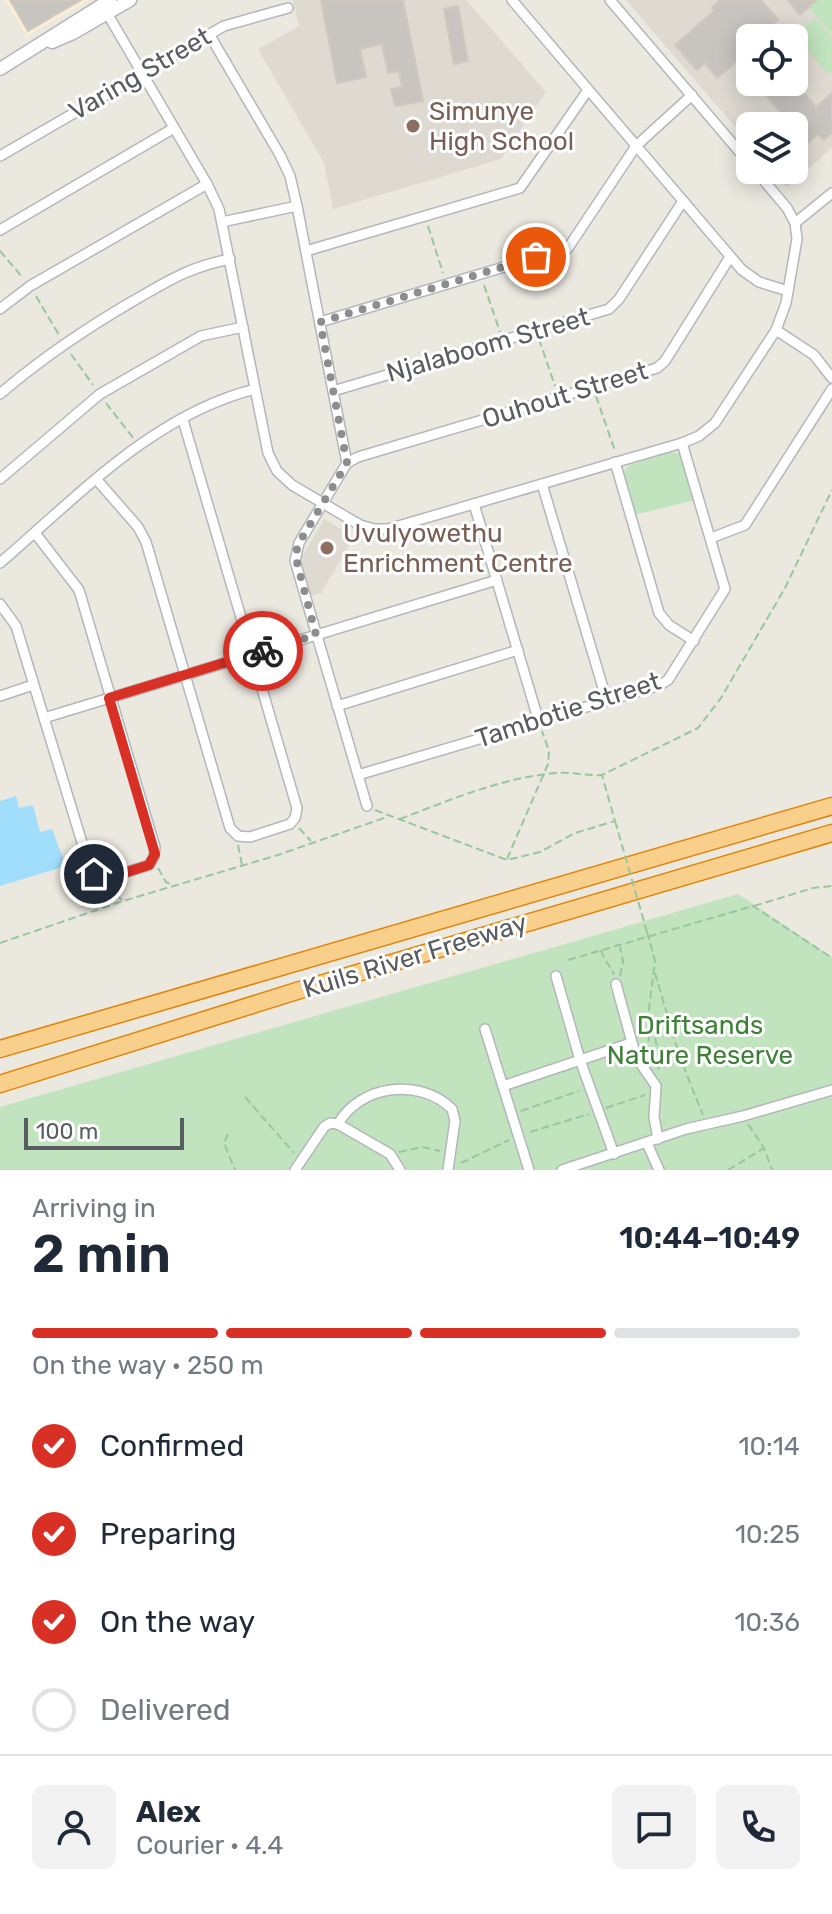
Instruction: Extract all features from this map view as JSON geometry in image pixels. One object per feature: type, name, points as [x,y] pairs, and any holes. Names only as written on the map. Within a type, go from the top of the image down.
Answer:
[{"type":"highway","name":"Kuils River Freeway","points":[[0,1049],[832,806]]},
{"type":"highway","name":"Kuils River Freeway","points":[[0,1084],[300,990],[832,833]]},
{"type":"street","points":[[0,69],[106,6],[130,0]]},
{"type":"street","points":[[512,0],[730,257],[754,279],[788,291]]},
{"type":"street","points":[[610,0],[736,147]]},
{"type":"street","points":[[106,6],[207,184],[222,222],[273,465],[286,481],[360,525],[381,529],[682,443],[704,434],[715,423],[776,330],[788,291],[797,239],[795,223],[767,184]]},
{"type":"street","name":"Varing Street","points":[[0,156],[209,34],[233,23],[288,8]]},
{"type":"street","points":[[209,34],[280,155],[290,176],[297,206],[347,463],[299,543],[295,555],[367,806]]},
{"type":"street","points":[[306,251],[520,188],[588,90]]},
{"type":"street","points":[[320,322],[568,248],[636,146],[692,95]]},
{"type":"street","points":[[0,230],[174,128]]},
{"type":"street","points":[[0,309],[30,286],[207,184]]},
{"type":"street","points":[[795,223],[832,193]]},
{"type":"street","name":"Njalaboom Street","points":[[333,391],[604,311],[613,306],[683,201]]},
{"type":"street","points":[[222,222],[297,206]]},
{"type":"street","name":"Ouhout Street","points":[[347,463],[358,457],[652,371],[661,364],[730,257]]},
{"type":"street","points":[[0,394],[43,358],[87,328],[189,269],[230,259]]},
{"type":"street","points":[[0,479],[100,394],[201,336],[243,327]]},
{"type":"street","points":[[776,330],[814,355],[832,378]]},
{"type":"street","points":[[0,563],[139,445],[221,399],[255,389]]},
{"type":"street","points":[[711,538],[745,525],[832,389]]},
{"type":"street","points":[[97,480],[143,536],[228,824],[238,836],[250,837],[292,822],[297,808],[183,420]]},
{"type":"street","name":"Tambotie Street","points":[[358,775],[665,683],[725,589],[682,443]]},
{"type":"street","points":[[617,462],[659,613],[669,625],[694,641]]},
{"type":"street","points":[[542,484],[607,701]]},
{"type":"street","points":[[474,504],[539,722]]},
{"type":"street","points":[[0,604],[13,619],[89,868],[97,877],[108,878],[149,865],[155,847],[79,590],[35,533]]},
{"type":"street","points":[[44,718],[497,580]]},
{"type":"street","points":[[337,706],[518,650]]},
{"type":"street","points":[[0,696],[33,685]]},
{"type":"street","points":[[556,976],[580,1060],[614,1154]]},
{"type":"street","points":[[616,984],[631,1043],[656,1088],[654,1117],[658,1139]]},
{"type":"street","points":[[485,1029],[529,1170]]},
{"type":"street","points":[[503,1086],[631,1043]]},
{"type":"street","points":[[338,1124],[352,1106],[367,1097],[396,1089],[418,1091],[438,1099],[452,1109],[455,1121],[448,1170]]},
{"type":"street","points":[[562,1170],[706,1124],[832,1090]]},
{"type":"street","points":[[295,1170],[327,1125],[338,1124],[390,1154],[400,1170]]},
{"type":"street","points":[[647,1143],[659,1170]]},
{"type":"path","points":[[425,217],[446,283]]},
{"type":"path","points":[[480,273],[502,340]]},
{"type":"path","points":[[536,330],[559,398]]},
{"type":"path","points":[[593,388],[617,462]]},
{"type":"path","points":[[398,819],[468,793],[542,775],[602,775],[698,728],[721,698],[785,588],[832,490]]},
{"type":"path","points":[[507,860],[548,764],[549,751],[539,722]]},
{"type":"path","points":[[390,1154],[422,1147],[450,1153],[461,1163],[519,1135],[598,1111],[656,1088],[659,1056],[649,1009],[655,961],[602,775]]},
{"type":"path","points":[[367,806],[507,860],[540,852],[564,838],[615,821]]},
{"type":"path","points":[[0,943],[123,901],[278,855],[390,816]]},
{"type":"path","points":[[292,822],[313,842]]},
{"type":"path","points":[[238,836],[242,865]]},
{"type":"path","points":[[153,860],[166,882],[174,886]]},
{"type":"path","points":[[97,877],[123,901]]},
{"type":"path","points":[[568,960],[813,888],[832,886]]},
{"type":"path","points":[[753,906],[832,958]]},
{"type":"path","points":[[616,984],[623,961],[620,945]]},
{"type":"path","points":[[601,950],[616,984]]},
{"type":"path","points":[[655,973],[685,1074],[706,1124]]},
{"type":"path","points":[[642,1066],[651,1027]]},
{"type":"path","points":[[512,1114],[590,1087]]},
{"type":"path","points":[[245,1097],[277,1135],[302,1157]]},
{"type":"path","points":[[743,1116],[764,1148],[772,1170]]},
{"type":"path","points":[[228,1134],[224,1143],[235,1170]]},
{"type":"path","points":[[728,1170],[764,1148]]},
{"type":"shaded area","points":[[5,0],[89,0],[27,36]]},
{"type":"shaded area","name":"Simunye High School","points":[[293,0],[466,0],[546,92],[501,159],[333,209],[324,163],[258,49],[299,26]]},
{"type":"shaded area","points":[[626,0],[832,0],[832,148],[808,169],[808,112],[736,112],[736,128]]},
{"type":"shaded area","name":"Uvulyowethu Enrichment Centre","points":[[324,519],[354,537],[321,593],[311,596],[301,559]]},
{"type":"green space","points":[[817,0],[832,0],[832,35],[809,7]]},
{"type":"green space","points":[[815,18],[832,38],[832,70],[828,74],[808,50],[808,24]]},
{"type":"green space","points":[[669,452],[681,454],[696,500],[634,515],[623,477],[625,469]]},
{"type":"green space","name":"Driftsands Nature Reserve","points":[[738,894],[832,957],[832,1170],[0,1170],[0,1107]]},
{"type":"water","points":[[16,796],[19,808],[33,805],[40,832],[52,829],[66,866],[0,886],[0,801]]},
{"type":"building","points":[[10,0],[81,0],[28,31]]},
{"type":"building","points":[[321,0],[403,0],[423,101],[395,106],[391,89],[402,87],[399,71],[388,73],[382,44],[360,49],[366,77],[337,83]]},
{"type":"building","points":[[720,0],[761,0],[778,20],[774,24],[736,24],[736,62],[717,78],[705,63],[697,70],[675,45],[714,11],[712,7]]},
{"type":"building","points":[[788,0],[817,0],[800,15]]},
{"type":"building","points":[[458,6],[468,61],[454,64],[444,9]]},
{"type":"building","points":[[832,93],[832,133],[824,140],[818,134],[808,143],[808,112],[780,112],[767,96],[806,96],[816,107]]},
{"type":"way so far","points":[[263,651],[316,635],[295,555],[299,543],[347,463],[320,322],[536,257]]},
{"type":"place","name":"Simunye High School","points":[[413,126]]},
{"type":"place","name":"Uvulyowethu Enrichment Centre","points":[[327,548]]},
{"type":"route","points":[[94,874],[108,878],[149,865],[155,854],[109,698],[263,651]]}]
